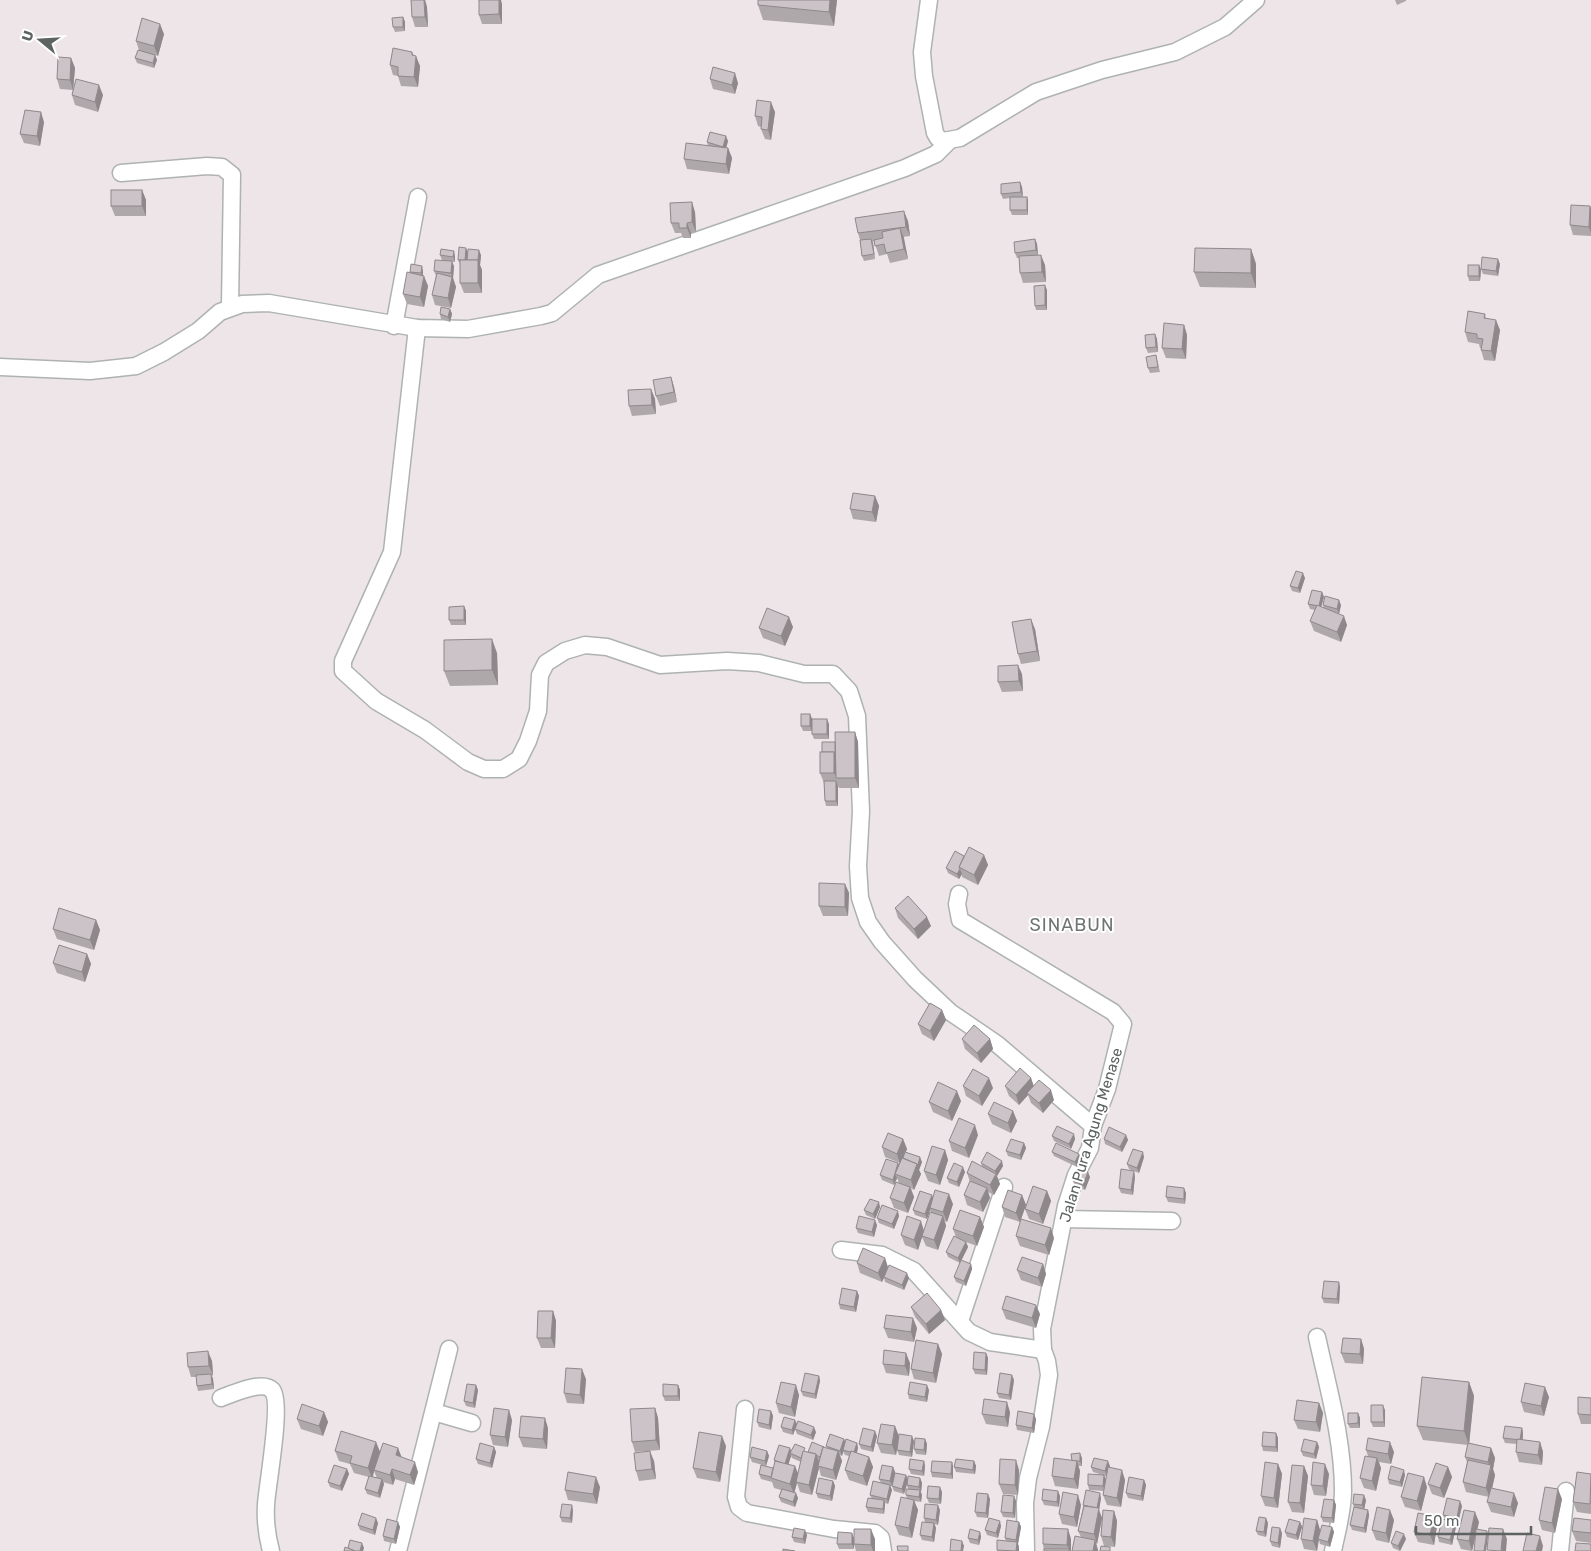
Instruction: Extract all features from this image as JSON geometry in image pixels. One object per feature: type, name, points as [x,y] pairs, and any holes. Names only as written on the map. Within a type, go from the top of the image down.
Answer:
[{"type":"street","points":[[929,0],[922,52],[924,76],[935,133],[938,138],[949,141]]},
{"type":"street","points":[[0,367],[90,371],[136,366],[164,352],[230,307],[269,303],[394,326],[417,328],[468,329],[541,316],[552,312],[598,275],[905,168],[936,154],[949,141],[960,138],[1036,92],[1102,70],[1175,52],[1225,27],[1256,0]]},
{"type":"street","points":[[121,173],[207,166],[222,167],[232,175],[230,307]]},
{"type":"street","points":[[394,326],[418,196]]},
{"type":"street","points":[[417,328],[392,552],[343,661],[343,671],[376,701],[425,730],[468,762],[484,769],[503,769],[519,759],[528,741],[538,711],[540,675],[546,663],[565,651],[585,645],[607,647],[660,665],[727,661],[759,663],[804,674],[833,674],[850,691],[857,716],[861,811],[858,866],[860,898],[868,922],[882,942],[915,979],[950,1012],[996,1044],[1093,1126]]},
{"type":"street","name":"Jalan Pura Agung Menase","points":[[960,894],[957,904],[960,920],[1113,1012],[1120,1018],[1123,1024],[1120,1041],[1093,1126],[1090,1148],[1076,1175],[1064,1219],[1042,1329],[1042,1350],[1047,1362],[1049,1375],[1047,1395],[1025,1503],[1026,1551]]},
{"type":"street","points":[[960,1321],[1004,1187]]},
{"type":"street","points":[[1064,1219],[1172,1221]]},
{"type":"street","points":[[841,1250],[882,1255],[914,1271],[969,1332],[990,1342],[1042,1350]]},
{"type":"street","points":[[1317,1337],[1334,1411],[1342,1465],[1342,1508],[1332,1551]]},
{"type":"street","points":[[398,1551],[449,1349]]},
{"type":"street","points":[[221,1398],[246,1388],[267,1387],[273,1391],[276,1399],[274,1445],[266,1506],[266,1528],[271,1551]]},
{"type":"street","points":[[745,1409],[736,1497],[740,1506],[748,1513],[777,1520],[875,1533],[881,1538],[883,1551]]},
{"type":"street","points":[[434,1412],[472,1423]]},
{"type":"street","points":[[1560,1551],[1566,1491]]},
{"type":"building","points":[[411,0],[424,0],[425,17],[412,17]]},
{"type":"building","points":[[479,0],[499,0],[499,14],[479,15]]},
{"type":"building","points":[[758,0],[830,0],[829,12],[758,5]]},
{"type":"building","points":[[403,17],[403,27],[393,27],[392,18]]},
{"type":"building","points":[[142,18],[160,24],[154,46],[136,41]]},
{"type":"building","points":[[393,48],[412,52],[412,55],[416,56],[414,77],[398,76],[398,67],[390,65]]},
{"type":"building","points":[[138,50],[155,55],[153,63],[135,58]]},
{"type":"building","points":[[58,57],[71,58],[70,80],[57,79]]},
{"type":"building","points":[[713,67],[735,73],[732,85],[710,79]]},
{"type":"building","points":[[76,79],[99,85],[95,102],[72,95]]},
{"type":"building","points":[[757,100],[771,102],[768,130],[761,129],[762,117],[755,116]]},
{"type":"building","points":[[25,110],[41,112],[37,136],[20,134]]},
{"type":"building","points":[[710,132],[726,136],[723,147],[707,142]]},
{"type":"building","points":[[686,143],[728,148],[726,164],[684,159]]},
{"type":"building","points":[[1020,182],[1021,192],[1001,194],[1001,184]]},
{"type":"building","points":[[111,190],[142,190],[142,206],[111,206]]},
{"type":"building","points":[[1010,197],[1027,197],[1027,210],[1010,210]]},
{"type":"building","points":[[692,202],[692,222],[687,223],[687,228],[679,228],[679,223],[671,223],[670,203]]},
{"type":"building","points":[[1571,205],[1590,206],[1589,227],[1570,225]]},
{"type":"building","points":[[904,211],[906,227],[858,233],[855,218]]},
{"type":"building","points":[[900,228],[904,249],[886,253],[884,244],[875,246],[874,240],[883,238],[882,232]]},
{"type":"building","points":[[871,239],[874,254],[862,256],[860,240]]},
{"type":"building","points":[[1035,239],[1036,250],[1015,253],[1014,242]]},
{"type":"building","points":[[459,247],[466,248],[465,260],[458,260]]},
{"type":"building","points":[[1195,248],[1251,249],[1251,273],[1194,272]]},
{"type":"building","points":[[441,249],[454,251],[453,257],[440,255]]},
{"type":"building","points":[[468,249],[479,250],[478,260],[467,260]]},
{"type":"building","points":[[1041,255],[1042,272],[1020,273],[1019,256]]},
{"type":"building","points":[[1482,257],[1498,259],[1496,271],[1481,269]]},
{"type":"building","points":[[435,260],[452,261],[451,273],[434,271]]},
{"type":"building","points":[[460,260],[478,260],[478,283],[460,283]]},
{"type":"building","points":[[411,264],[422,266],[421,273],[410,272]]},
{"type":"building","points":[[1468,265],[1479,265],[1479,276],[1468,276]]},
{"type":"building","points":[[407,272],[424,276],[420,297],[403,294]]},
{"type":"building","points":[[437,273],[452,277],[448,298],[432,295]]},
{"type":"building","points":[[1045,285],[1045,305],[1035,306],[1034,286]]},
{"type":"building","points":[[441,307],[450,309],[448,317],[440,314]]},
{"type":"building","points":[[1468,311],[1485,314],[1484,318],[1496,320],[1491,351],[1481,350],[1483,339],[1477,338],[1477,334],[1465,332]]},
{"type":"building","points":[[1164,323],[1184,325],[1182,349],[1162,348]]},
{"type":"building","points":[[1155,334],[1156,347],[1146,348],[1145,335]]},
{"type":"building","points":[[1156,355],[1158,367],[1148,368],[1146,357]]},
{"type":"building","points":[[671,377],[674,392],[656,396],[653,380]]},
{"type":"building","points":[[651,389],[652,405],[629,406],[628,390]]},
{"type":"building","points":[[853,493],[875,496],[872,512],[850,509]]},
{"type":"building","points":[[1296,571],[1303,573],[1298,588],[1290,586]]},
{"type":"building","points":[[1312,590],[1322,592],[1319,606],[1308,604]]},
{"type":"building","points":[[1325,596],[1339,600],[1337,609],[1323,605]]},
{"type":"building","points":[[1317,605],[1344,616],[1337,632],[1310,621]]},
{"type":"building","points":[[464,606],[464,620],[449,620],[449,607]]},
{"type":"building","points":[[767,608],[789,617],[781,636],[759,628]]},
{"type":"building","points":[[1031,619],[1037,651],[1018,654],[1012,622]]},
{"type":"building","points":[[492,639],[492,670],[444,671],[444,640]]},
{"type":"building","points":[[1018,665],[1019,681],[998,682],[998,666]]},
{"type":"building","points":[[801,714],[810,714],[810,726],[801,726]]},
{"type":"building","points":[[812,719],[827,719],[827,734],[812,734]]},
{"type":"building","points":[[835,732],[855,732],[855,778],[836,778]]},
{"type":"building","points":[[822,742],[835,742],[835,754],[834,752],[822,752]]},
{"type":"building","points":[[820,752],[834,752],[834,773],[820,773]]},
{"type":"building","points":[[824,781],[836,781],[836,801],[825,801]]},
{"type":"building","points":[[969,847],[984,855],[974,875],[959,867]]},
{"type":"building","points":[[955,851],[964,856],[957,874],[946,868]]},
{"type":"building","points":[[819,883],[845,884],[845,907],[819,906]]},
{"type":"building","points":[[908,896],[927,917],[914,929],[895,908]]},
{"type":"building","points":[[59,908],[96,920],[90,940],[53,929]]},
{"type":"building","points":[[59,945],[87,954],[82,972],[53,963]]},
{"type":"building","points":[[930,1003],[942,1010],[930,1031],[918,1024]]},
{"type":"building","points":[[974,1025],[990,1039],[977,1053],[962,1039]]},
{"type":"building","points":[[1020,1068],[1031,1078],[1016,1095],[1005,1086]]},
{"type":"building","points":[[973,1069],[989,1078],[979,1096],[963,1086]]},
{"type":"building","points":[[1039,1080],[1051,1090],[1039,1103],[1027,1093]]},
{"type":"building","points":[[938,1082],[957,1091],[948,1111],[929,1102]]},
{"type":"building","points":[[994,1102],[1013,1111],[1008,1123],[988,1114]]},
{"type":"building","points":[[959,1118],[975,1125],[965,1148],[949,1141]]},
{"type":"building","points":[[1057,1126],[1074,1134],[1069,1144],[1052,1136]]},
{"type":"building","points":[[1109,1127],[1126,1135],[1120,1147],[1104,1139]]},
{"type":"building","points":[[888,1133],[903,1139],[897,1154],[882,1147]]},
{"type":"building","points":[[1011,1139],[1024,1143],[1020,1155],[1006,1151]]},
{"type":"building","points":[[1056,1143],[1079,1154],[1075,1162],[1052,1152]]},
{"type":"building","points":[[932,1146],[945,1150],[936,1175],[924,1171]]},
{"type":"building","points":[[1133,1149],[1143,1152],[1137,1168],[1127,1164]]},
{"type":"building","points":[[905,1152],[920,1157],[918,1165],[903,1158]]},
{"type":"building","points":[[987,1152],[1002,1161],[995,1171],[981,1163]]},
{"type":"building","points":[[902,1158],[917,1164],[911,1180],[895,1174]]},
{"type":"building","points":[[886,1159],[898,1163],[893,1180],[880,1175]]},
{"type":"building","points":[[972,1161],[996,1174],[990,1185],[967,1173]]},
{"type":"building","points":[[954,1163],[963,1167],[957,1182],[947,1178]]},
{"type":"building","points":[[1078,1168],[1088,1172],[1083,1185],[1073,1181]]},
{"type":"building","points":[[1121,1169],[1134,1171],[1131,1190],[1119,1188]]},
{"type":"building","points":[[970,1181],[987,1188],[980,1202],[964,1195]]},
{"type":"building","points":[[896,1182],[910,1187],[904,1203],[890,1198]]},
{"type":"building","points":[[1033,1186],[1047,1191],[1039,1214],[1025,1209]]},
{"type":"building","points":[[1167,1186],[1184,1188],[1184,1199],[1166,1197]]},
{"type":"building","points":[[935,1190],[949,1194],[943,1212],[930,1208]]},
{"type":"building","points":[[1008,1190],[1022,1195],[1016,1213],[1002,1207]]},
{"type":"building","points":[[920,1191],[932,1195],[925,1214],[913,1210]]},
{"type":"building","points":[[870,1199],[879,1202],[873,1214],[864,1210]]},
{"type":"building","points":[[882,1205],[898,1211],[892,1224],[877,1218]]},
{"type":"building","points":[[960,1210],[980,1217],[973,1236],[953,1229]]},
{"type":"building","points":[[930,1212],[943,1216],[934,1240],[922,1236]]},
{"type":"building","points":[[859,1216],[875,1220],[872,1232],[856,1228]]},
{"type":"building","points":[[907,1216],[921,1221],[914,1240],[901,1235]]},
{"type":"building","points":[[1021,1219],[1051,1228],[1045,1245],[1016,1236]]},
{"type":"building","points":[[954,1236],[966,1242],[958,1258],[946,1252]]},
{"type":"building","points":[[863,1248],[885,1258],[878,1273],[857,1263]]},
{"type":"building","points":[[1022,1257],[1043,1264],[1038,1278],[1017,1270]]},
{"type":"building","points":[[961,1260],[971,1264],[964,1281],[954,1277]]},
{"type":"building","points":[[889,1265],[907,1273],[902,1285],[884,1277]]},
{"type":"building","points":[[1324,1281],[1339,1282],[1337,1299],[1322,1298]]},
{"type":"building","points":[[842,1288],[857,1291],[854,1307],[839,1304]]},
{"type":"building","points":[[927,1293],[941,1310],[926,1324],[911,1307]]},
{"type":"building","points":[[1006,1296],[1036,1305],[1032,1318],[1002,1309]]},
{"type":"building","points":[[538,1311],[553,1311],[551,1338],[537,1338]]},
{"type":"building","points":[[886,1315],[913,1318],[911,1332],[884,1328]]},
{"type":"building","points":[[1343,1338],[1361,1339],[1360,1354],[1341,1353]]},
{"type":"building","points":[[916,1340],[938,1344],[933,1373],[911,1369]]},
{"type":"building","points":[[884,1350],[906,1353],[905,1366],[883,1364]]},
{"type":"building","points":[[208,1351],[209,1366],[188,1367],[187,1353]]},
{"type":"building","points":[[974,1352],[986,1353],[985,1370],[973,1369]]},
{"type":"building","points":[[566,1368],[582,1369],[580,1395],[564,1393]]},
{"type":"building","points":[[805,1373],[819,1376],[815,1394],[801,1391]]},
{"type":"building","points":[[1000,1373],[1012,1375],[1009,1395],[997,1393]]},
{"type":"building","points":[[211,1374],[212,1384],[197,1386],[196,1375]]},
{"type":"building","points":[[1422,1377],[1469,1382],[1464,1431],[1417,1426]]},
{"type":"building","points":[[781,1382],[796,1385],[791,1407],[776,1403]]},
{"type":"building","points":[[910,1382],[927,1385],[925,1397],[908,1394]]},
{"type":"building","points":[[1525,1383],[1545,1387],[1541,1406],[1521,1402]]},
{"type":"building","points":[[467,1384],[476,1385],[473,1403],[464,1401]]},
{"type":"building","points":[[663,1384],[678,1385],[678,1396],[663,1396]]},
{"type":"building","points":[[1578,1397],[1591,1398],[1591,1415],[1578,1414]]},
{"type":"building","points":[[984,1399],[1007,1402],[1005,1417],[982,1414]]},
{"type":"building","points":[[1297,1400],[1319,1403],[1316,1422],[1294,1420]]},
{"type":"building","points":[[302,1404],[324,1412],[319,1426],[297,1419]]},
{"type":"building","points":[[1371,1405],[1383,1405],[1384,1422],[1371,1422]]},
{"type":"building","points":[[494,1408],[509,1410],[505,1437],[490,1435]]},
{"type":"building","points":[[655,1408],[656,1440],[632,1442],[630,1409]]},
{"type":"building","points":[[759,1409],[771,1411],[769,1425],[757,1422]]},
{"type":"building","points":[[1018,1411],[1034,1414],[1032,1428],[1016,1425]]},
{"type":"building","points":[[1348,1413],[1358,1413],[1358,1423],[1348,1424]]},
{"type":"building","points":[[521,1416],[545,1418],[543,1439],[519,1437]]},
{"type":"building","points":[[784,1417],[795,1420],[792,1430],[781,1427]]},
{"type":"building","points":[[798,1421],[814,1427],[811,1435],[795,1429]]},
{"type":"building","points":[[881,1424],[895,1426],[892,1445],[877,1443]]},
{"type":"building","points":[[1505,1426],[1522,1428],[1520,1440],[1503,1438]]},
{"type":"building","points":[[863,1428],[875,1431],[871,1447],[859,1444]]},
{"type":"building","points":[[341,1431],[376,1442],[368,1468],[350,1463],[352,1456],[335,1451]]},
{"type":"building","points":[[699,1432],[722,1436],[716,1472],[693,1468]]},
{"type":"building","points":[[1263,1432],[1276,1433],[1276,1447],[1262,1446]]},
{"type":"building","points":[[830,1434],[844,1439],[840,1451],[826,1446]]},
{"type":"building","points":[[899,1434],[912,1436],[910,1452],[897,1450]]},
{"type":"building","points":[[915,1438],[925,1439],[924,1450],[914,1449]]},
{"type":"building","points":[[1368,1438],[1390,1442],[1388,1454],[1366,1450]]},
{"type":"building","points":[[846,1439],[857,1443],[854,1452],[843,1450]]},
{"type":"building","points":[[1304,1439],[1317,1442],[1314,1454],[1301,1451]]},
{"type":"building","points":[[1517,1439],[1540,1442],[1538,1455],[1516,1452]]},
{"type":"building","points":[[812,1442],[824,1447],[820,1457],[808,1452]]},
{"type":"building","points":[[383,1443],[398,1448],[396,1455],[415,1462],[410,1475],[392,1469],[390,1475],[374,1470]]},
{"type":"building","points":[[480,1443],[494,1447],[490,1463],[476,1459]]},
{"type":"building","points":[[1468,1443],[1491,1448],[1488,1462],[1465,1457]]},
{"type":"building","points":[[795,1444],[805,1448],[801,1458],[790,1453]]},
{"type":"building","points":[[779,1445],[790,1448],[785,1464],[774,1460]]},
{"type":"building","points":[[752,1447],[767,1451],[765,1461],[750,1457]]},
{"type":"building","points":[[823,1447],[838,1451],[833,1470],[818,1466]]},
{"type":"building","points":[[650,1451],[652,1469],[636,1471],[634,1453]]},
{"type":"building","points":[[803,1451],[816,1454],[809,1485],[796,1482]]},
{"type":"building","points":[[851,1451],[869,1457],[863,1476],[845,1470]]},
{"type":"building","points":[[1080,1453],[1080,1461],[1072,1461],[1071,1454]]},
{"type":"building","points":[[1365,1456],[1377,1458],[1372,1481],[1360,1478]]},
{"type":"building","points":[[1054,1458],[1077,1461],[1074,1479],[1052,1476]]},
{"type":"building","points":[[1094,1458],[1108,1461],[1105,1471],[1091,1467]]},
{"type":"building","points":[[910,1459],[924,1461],[922,1471],[909,1469]]},
{"type":"building","points":[[956,1459],[974,1461],[973,1470],[954,1467]]},
{"type":"building","points":[[1000,1459],[1016,1460],[1015,1485],[999,1484]]},
{"type":"building","points":[[1468,1460],[1491,1465],[1486,1488],[1463,1482]]},
{"type":"building","points":[[775,1461],[795,1466],[790,1484],[771,1478]]},
{"type":"building","points":[[932,1461],[952,1462],[951,1474],[931,1472]]},
{"type":"building","points":[[1265,1462],[1278,1464],[1274,1498],[1261,1496]]},
{"type":"building","points":[[1313,1462],[1325,1464],[1323,1486],[1311,1485]]},
{"type":"building","points":[[1436,1463],[1448,1467],[1440,1488],[1428,1484]]},
{"type":"building","points":[[334,1465],[347,1469],[340,1486],[328,1482]]},
{"type":"building","points":[[761,1465],[773,1468],[771,1477],[759,1474]]},
{"type":"building","points":[[882,1465],[893,1467],[890,1481],[879,1479]]},
{"type":"building","points":[[1292,1465],[1304,1466],[1300,1503],[1288,1502]]},
{"type":"building","points":[[1391,1466],[1404,1470],[1400,1482],[1388,1479]]},
{"type":"building","points":[[1108,1467],[1122,1470],[1117,1498],[1103,1495]]},
{"type":"building","points":[[568,1472],[596,1477],[593,1494],[565,1490]]},
{"type":"building","points":[[1577,1472],[1591,1474],[1590,1504],[1573,1502]]},
{"type":"building","points":[[895,1473],[906,1475],[902,1489],[892,1486]]},
{"type":"building","points":[[1408,1473],[1424,1477],[1417,1501],[1401,1497]]},
{"type":"building","points":[[1088,1474],[1104,1475],[1103,1486],[1088,1485]]},
{"type":"building","points":[[369,1476],[382,1479],[378,1493],[365,1489]]},
{"type":"building","points":[[908,1476],[920,1478],[919,1487],[907,1485]]},
{"type":"building","points":[[1129,1477],[1144,1480],[1141,1496],[1126,1493]]},
{"type":"building","points":[[819,1478],[833,1481],[830,1496],[816,1493]]},
{"type":"building","points":[[873,1481],[890,1485],[887,1499],[870,1495]]},
{"type":"building","points":[[928,1486],[940,1487],[939,1499],[927,1498]]},
{"type":"building","points":[[1545,1487],[1558,1489],[1552,1523],[1539,1520]]},
{"type":"building","points":[[1491,1488],[1514,1493],[1511,1507],[1487,1502]]},
{"type":"building","points":[[782,1489],[796,1493],[793,1502],[779,1497]]},
{"type":"building","points":[[906,1489],[920,1490],[919,1497],[906,1495]]},
{"type":"building","points":[[1043,1489],[1058,1491],[1057,1502],[1042,1500]]},
{"type":"building","points":[[1086,1490],[1100,1493],[1097,1508],[1083,1505]]},
{"type":"building","points":[[1063,1492],[1078,1495],[1074,1517],[1059,1514]]},
{"type":"building","points":[[977,1493],[988,1494],[986,1513],[975,1512]]},
{"type":"building","points":[[1354,1494],[1364,1495],[1362,1505],[1353,1504]]},
{"type":"building","points":[[1003,1495],[1014,1496],[1013,1513],[1001,1512]]},
{"type":"building","points":[[901,1497],[914,1500],[909,1528],[895,1525]]},
{"type":"building","points":[[868,1498],[884,1500],[883,1509],[866,1507]]},
{"type":"building","points":[[1447,1498],[1460,1501],[1457,1518],[1443,1515]]},
{"type":"building","points":[[1324,1499],[1334,1500],[1332,1518],[1321,1517]]},
{"type":"building","points":[[562,1504],[572,1505],[570,1518],[560,1517]]},
{"type":"building","points":[[925,1504],[938,1505],[936,1520],[924,1518]]},
{"type":"building","points":[[1084,1506],[1099,1508],[1094,1534],[1078,1531]]},
{"type":"building","points":[[1354,1507],[1368,1510],[1364,1528],[1350,1525]]},
{"type":"building","points":[[1377,1507],[1390,1510],[1386,1533],[1372,1530]]},
{"type":"building","points":[[1103,1510],[1114,1511],[1111,1537],[1101,1536]]},
{"type":"building","points":[[1464,1510],[1475,1512],[1469,1541],[1457,1539]]},
{"type":"building","points":[[362,1513],[376,1518],[373,1530],[358,1525]]},
{"type":"building","points":[[1418,1513],[1434,1516],[1430,1535],[1414,1532]]},
{"type":"building","points":[[1259,1517],[1266,1518],[1264,1532],[1256,1531]]},
{"type":"building","points":[[989,1518],[1000,1521],[996,1533],[985,1530]]},
{"type":"building","points":[[1304,1518],[1317,1520],[1313,1541],[1301,1539]]},
{"type":"building","points":[[1574,1518],[1591,1520],[1591,1533],[1572,1531]]},
{"type":"building","points":[[387,1519],[398,1522],[394,1539],[383,1536]]},
{"type":"building","points":[[1289,1519],[1300,1522],[1296,1535],[1285,1532]]},
{"type":"building","points":[[1442,1519],[1455,1522],[1450,1540],[1438,1537]]},
{"type":"building","points":[[1007,1520],[1019,1522],[1016,1540],[1005,1538]]},
{"type":"building","points":[[922,1522],[934,1523],[932,1537],[920,1535]]},
{"type":"building","points":[[1322,1525],[1332,1527],[1328,1542],[1318,1539]]},
{"type":"building","points":[[1272,1527],[1280,1528],[1278,1543],[1270,1541]]},
{"type":"building","points":[[794,1528],[805,1530],[803,1539],[792,1537]]},
{"type":"building","points":[[1043,1528],[1068,1529],[1067,1545],[1043,1544]]},
{"type":"building","points":[[1489,1528],[1503,1529],[1501,1551],[1487,1550]]},
{"type":"building","points":[[854,1529],[871,1529],[871,1545],[854,1544]]},
{"type":"building","points":[[970,1529],[980,1532],[978,1540],[968,1538]]},
{"type":"building","points":[[1476,1529],[1487,1531],[1484,1551],[1474,1551]]},
{"type":"building","points":[[1396,1531],[1404,1534],[1398,1546],[1391,1543]]},
{"type":"building","points":[[838,1532],[852,1533],[852,1544],[837,1544]]},
{"type":"building","points":[[1527,1533],[1540,1536],[1536,1551],[1523,1551]]},
{"type":"building","points":[[1075,1536],[1095,1540],[1093,1551],[1072,1551]]},
{"type":"building","points":[[951,1539],[962,1541],[961,1551],[950,1551]]},
{"type":"building","points":[[350,1540],[362,1543],[360,1551],[348,1548]]},
{"type":"building","points":[[997,1540],[1017,1542],[1016,1551],[997,1550]]},
{"type":"building","points":[[1576,1543],[1591,1544],[1591,1551],[1575,1551]]},
{"type":"building","points":[[897,1546],[908,1546],[908,1551],[898,1551]]},
{"type":"building","points":[[1101,1546],[1110,1547],[1110,1551],[1100,1551]]},
{"type":"building","points":[[345,1547],[355,1551],[344,1551]]},
{"type":"building","points":[[1044,1549],[1069,1549],[1069,1551],[1044,1551]]},
{"type":"district","name":"SINABUN","points":[[1072,925]]}]
